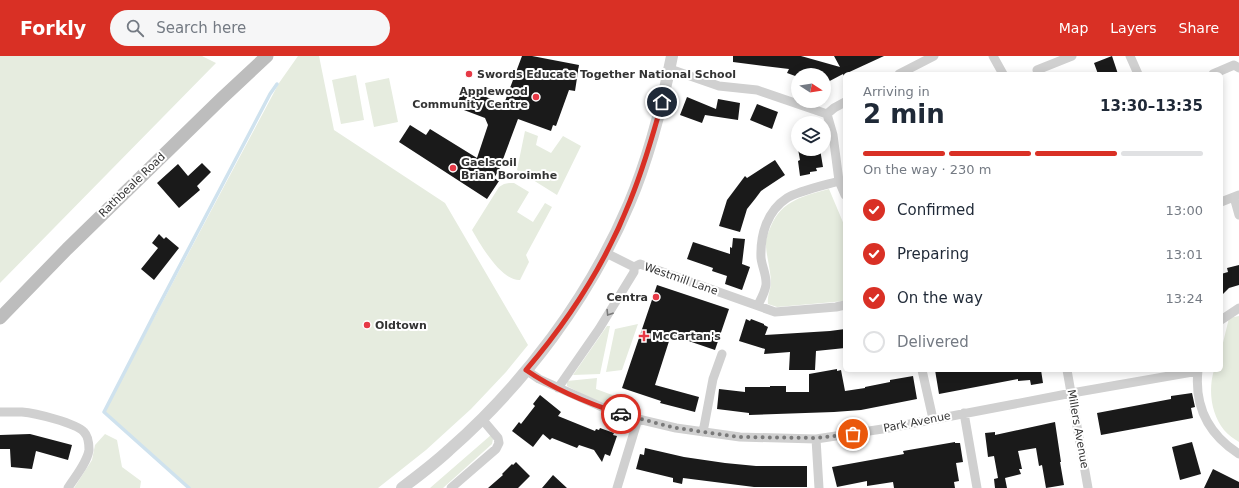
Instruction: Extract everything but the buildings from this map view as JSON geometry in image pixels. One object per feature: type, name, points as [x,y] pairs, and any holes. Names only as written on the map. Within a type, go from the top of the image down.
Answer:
[{"type":"main road","name":"Rathbeale Road","points":[[0,318],[66,249],[267,56]]},
{"type":"street","points":[[402,488],[448,451],[482,419],[540,354],[583,292],[606,252],[630,203],[648,151],[662,102],[672,56]]},
{"type":"street","points":[[903,72],[934,56]]},
{"type":"street","points":[[993,56],[1002,72]]},
{"type":"street","points":[[1038,70],[1072,56]]},
{"type":"street","points":[[1130,56],[1137,72]]},
{"type":"street","points":[[1217,72],[1236,63]]},
{"type":"street","points":[[670,68],[719,86],[758,90],[827,114]]},
{"type":"street","points":[[827,114],[843,103]]},
{"type":"street","points":[[827,114],[833,135],[839,181],[843,190]]},
{"type":"street","points":[[758,305],[766,284],[761,260],[761,242],[767,221],[772,212],[787,198],[810,189],[839,181]]},
{"type":"street","points":[[1223,201],[1236,196],[1239,215]]},
{"type":"street","name":"Westmill Lane","points":[[606,252],[634,267],[640,264],[775,312],[836,308],[843,306]]},
{"type":"street","points":[[558,388],[611,311],[634,272],[634,267]]},
{"type":"street","points":[[1223,319],[1239,308]]},
{"type":"street","points":[[703,432],[713,378],[722,354]]},
{"type":"street","name":"Park Avenue","points":[[526,370],[539,379],[558,388],[604,408],[638,419],[676,428],[763,438],[816,438],[853,434],[1187,372]]},
{"type":"street","points":[[922,372],[933,419]]},
{"type":"street","name":"Millers Avenue","points":[[1067,372],[1088,488]]},
{"type":"street","points":[[1198,372],[1197,387],[1199,405],[1205,419],[1215,434],[1239,454]]},
{"type":"street","points":[[0,412],[22,412],[40,415],[79,428],[85,433],[89,450],[85,460],[68,488]]},
{"type":"street","points":[[964,413],[976,488]]},
{"type":"street","points":[[451,488],[496,449],[500,443],[498,438],[482,419]]},
{"type":"street","points":[[620,487],[638,419]]},
{"type":"street","points":[[816,438],[819,488]]},
{"type":"shaded area","points":[[0,56],[202,56],[216,63],[0,283]]},
{"type":"shaded area","points":[[298,56],[319,56],[334,130],[445,203],[528,345],[506,372],[471,409],[426,450],[378,488],[189,488],[104,412],[279,83]]},
{"type":"shaded area","points":[[356,75],[364,120],[341,124],[332,80]]},
{"type":"shaded area","points":[[389,78],[398,122],[374,127],[365,83]]},
{"type":"shaded area","points":[[525,131],[538,136],[536,145],[551,153],[563,136],[581,146],[557,195],[517,170]]},
{"type":"shaded area","points":[[509,183],[514,183],[529,192],[517,212],[533,222],[545,203],[552,207],[526,255],[529,262],[520,280],[513,279],[506,275],[492,261],[472,230],[499,187]]},
{"type":"shaded area","points":[[829,189],[843,222],[843,301],[777,307],[768,304],[771,284],[766,241],[767,236],[781,210],[795,200]]},
{"type":"shaded area","points":[[1239,316],[1239,442],[1227,434],[1220,424],[1216,417],[1211,394],[1214,372],[1223,372],[1223,343],[1229,318]]},
{"type":"shaded area","points":[[638,324],[622,370],[606,372],[615,329]]},
{"type":"shaded area","points":[[607,326],[610,326],[600,374],[573,375]]},
{"type":"shaded area","points":[[597,378],[596,389],[615,396],[612,406],[586,396],[567,386],[567,381]]},
{"type":"shaded area","points":[[105,434],[117,440],[122,467],[141,481],[140,488],[74,488],[92,460],[95,445]]},
{"type":"shaded area","points":[[491,435],[493,439],[492,444],[443,488],[430,488]]},
{"type":"waterway","points":[[189,488],[104,412],[270,94],[277,84]]},
{"type":"way so far","points":[[621,414],[676,428],[717,435],[740,437],[816,438],[853,434]]},
{"type":"place","name":"Swords Educate Together National School","points":[[469,74]]},
{"type":"place","name":"Applewood Community Centre","points":[[536,97]]},
{"type":"place","name":"Gaelscoil Brian Boroimhe","points":[[453,168]]},
{"type":"place","name":"Centra","points":[[656,297]]},
{"type":"place","name":"Oldtown","points":[[367,325]]},
{"type":"place","name":"McCartan's","points":[[644,336]]},
{"type":"route","points":[[621,414],[558,388],[539,379],[526,370],[540,354],[583,292],[618,229],[630,203],[648,151],[662,102]]}]
